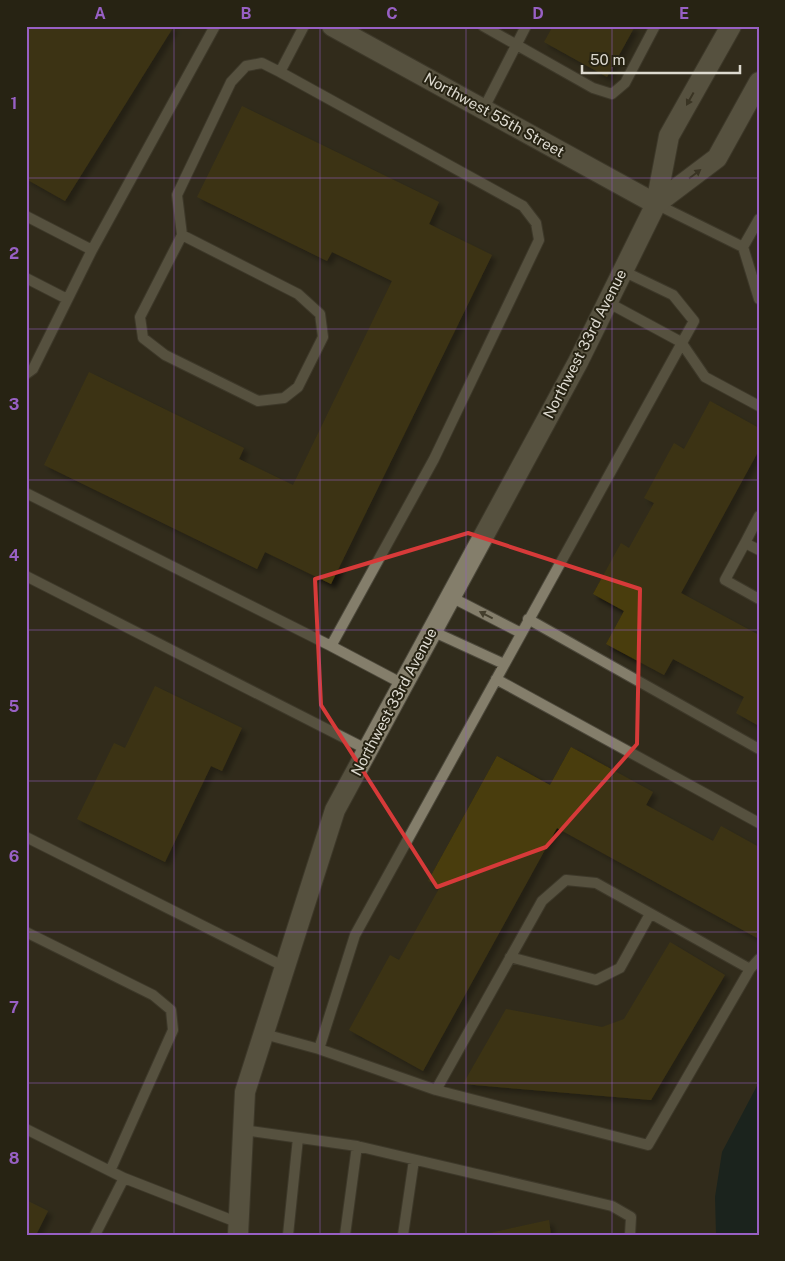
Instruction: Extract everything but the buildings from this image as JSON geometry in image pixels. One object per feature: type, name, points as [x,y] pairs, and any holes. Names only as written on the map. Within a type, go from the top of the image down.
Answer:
[{"type":"street","name":"Northwest 55th Street","points":[[332,26],[656,204]]},
{"type":"street","name":"Northwest 33rd Avenue","points":[[238,1229],[245,1092],[336,810],[578,362],[656,204],[670,136],[731,26]]},
{"type":"street","name":"Northwest 33rd Avenue","points":[[656,204],[717,158],[759,82]]},
{"type":"lane","points":[[26,374],[33,369],[92,250],[215,26]]},
{"type":"lane","points":[[280,72],[304,26]]},
{"type":"lane","points":[[483,26],[592,88],[612,94],[625,83],[655,26]]},
{"type":"lane","points":[[483,110],[526,26]]},
{"type":"lane","points":[[182,235],[298,294],[320,314],[323,338],[298,388],[284,398],[258,401],[165,355],[143,338],[140,317],[182,235],[177,195],[231,82],[246,66],[262,64],[280,72],[523,206],[536,222],[540,240],[434,459],[332,646]]},
{"type":"lane","points":[[656,204],[743,247],[759,299]]},
{"type":"lane","points":[[26,216],[92,250]]},
{"type":"lane","points":[[743,247],[759,219]]},
{"type":"lane","points":[[319,1049],[356,935],[528,619],[694,321],[673,296],[623,271]]},
{"type":"lane","points":[[26,278],[67,299]]},
{"type":"lane","points":[[607,302],[682,342],[705,377],[759,406]]},
{"type":"lane","points":[[28,494],[332,646],[403,684]]},
{"type":"lane","points":[[759,516],[725,580],[759,599]]},
{"type":"lane","points":[[745,543],[759,550]]},
{"type":"lane","points":[[26,576],[368,750]]},
{"type":"lane","points":[[450,597],[521,633]]},
{"type":"lane","points":[[528,619],[759,749]]},
{"type":"lane","points":[[432,631],[504,664]]},
{"type":"lane","points":[[496,679],[759,823]]},
{"type":"lane","points":[[26,837],[285,967]]},
{"type":"lane","points":[[436,1090],[542,901],[566,880],[596,883],[750,969]]},
{"type":"lane","points":[[510,957],[596,980],[620,968],[650,914]]},
{"type":"lane","points":[[26,932],[153,995],[171,1010],[173,1030],[110,1170]]},
{"type":"lane","points":[[264,1034],[319,1049],[436,1090],[648,1145],[750,969],[759,958]]},
{"type":"lane","points":[[26,1129],[124,1178],[238,1229]]},
{"type":"lane","points":[[243,1130],[357,1146],[612,1206],[631,1218],[630,1235]]},
{"type":"lane","points":[[288,1235],[298,1138]]},
{"type":"lane","points":[[345,1235],[357,1146]]},
{"type":"lane","points":[[403,1235],[414,1160]]},
{"type":"lane","points":[[95,1235],[124,1178]]},
{"type":"highlighted area","points":[[468,533],[640,589],[637,744],[546,847],[437,887],[321,705],[315,579]]},
{"type":"water","points":[[759,1082],[759,1235],[716,1235],[715,1197],[722,1152]]}]
